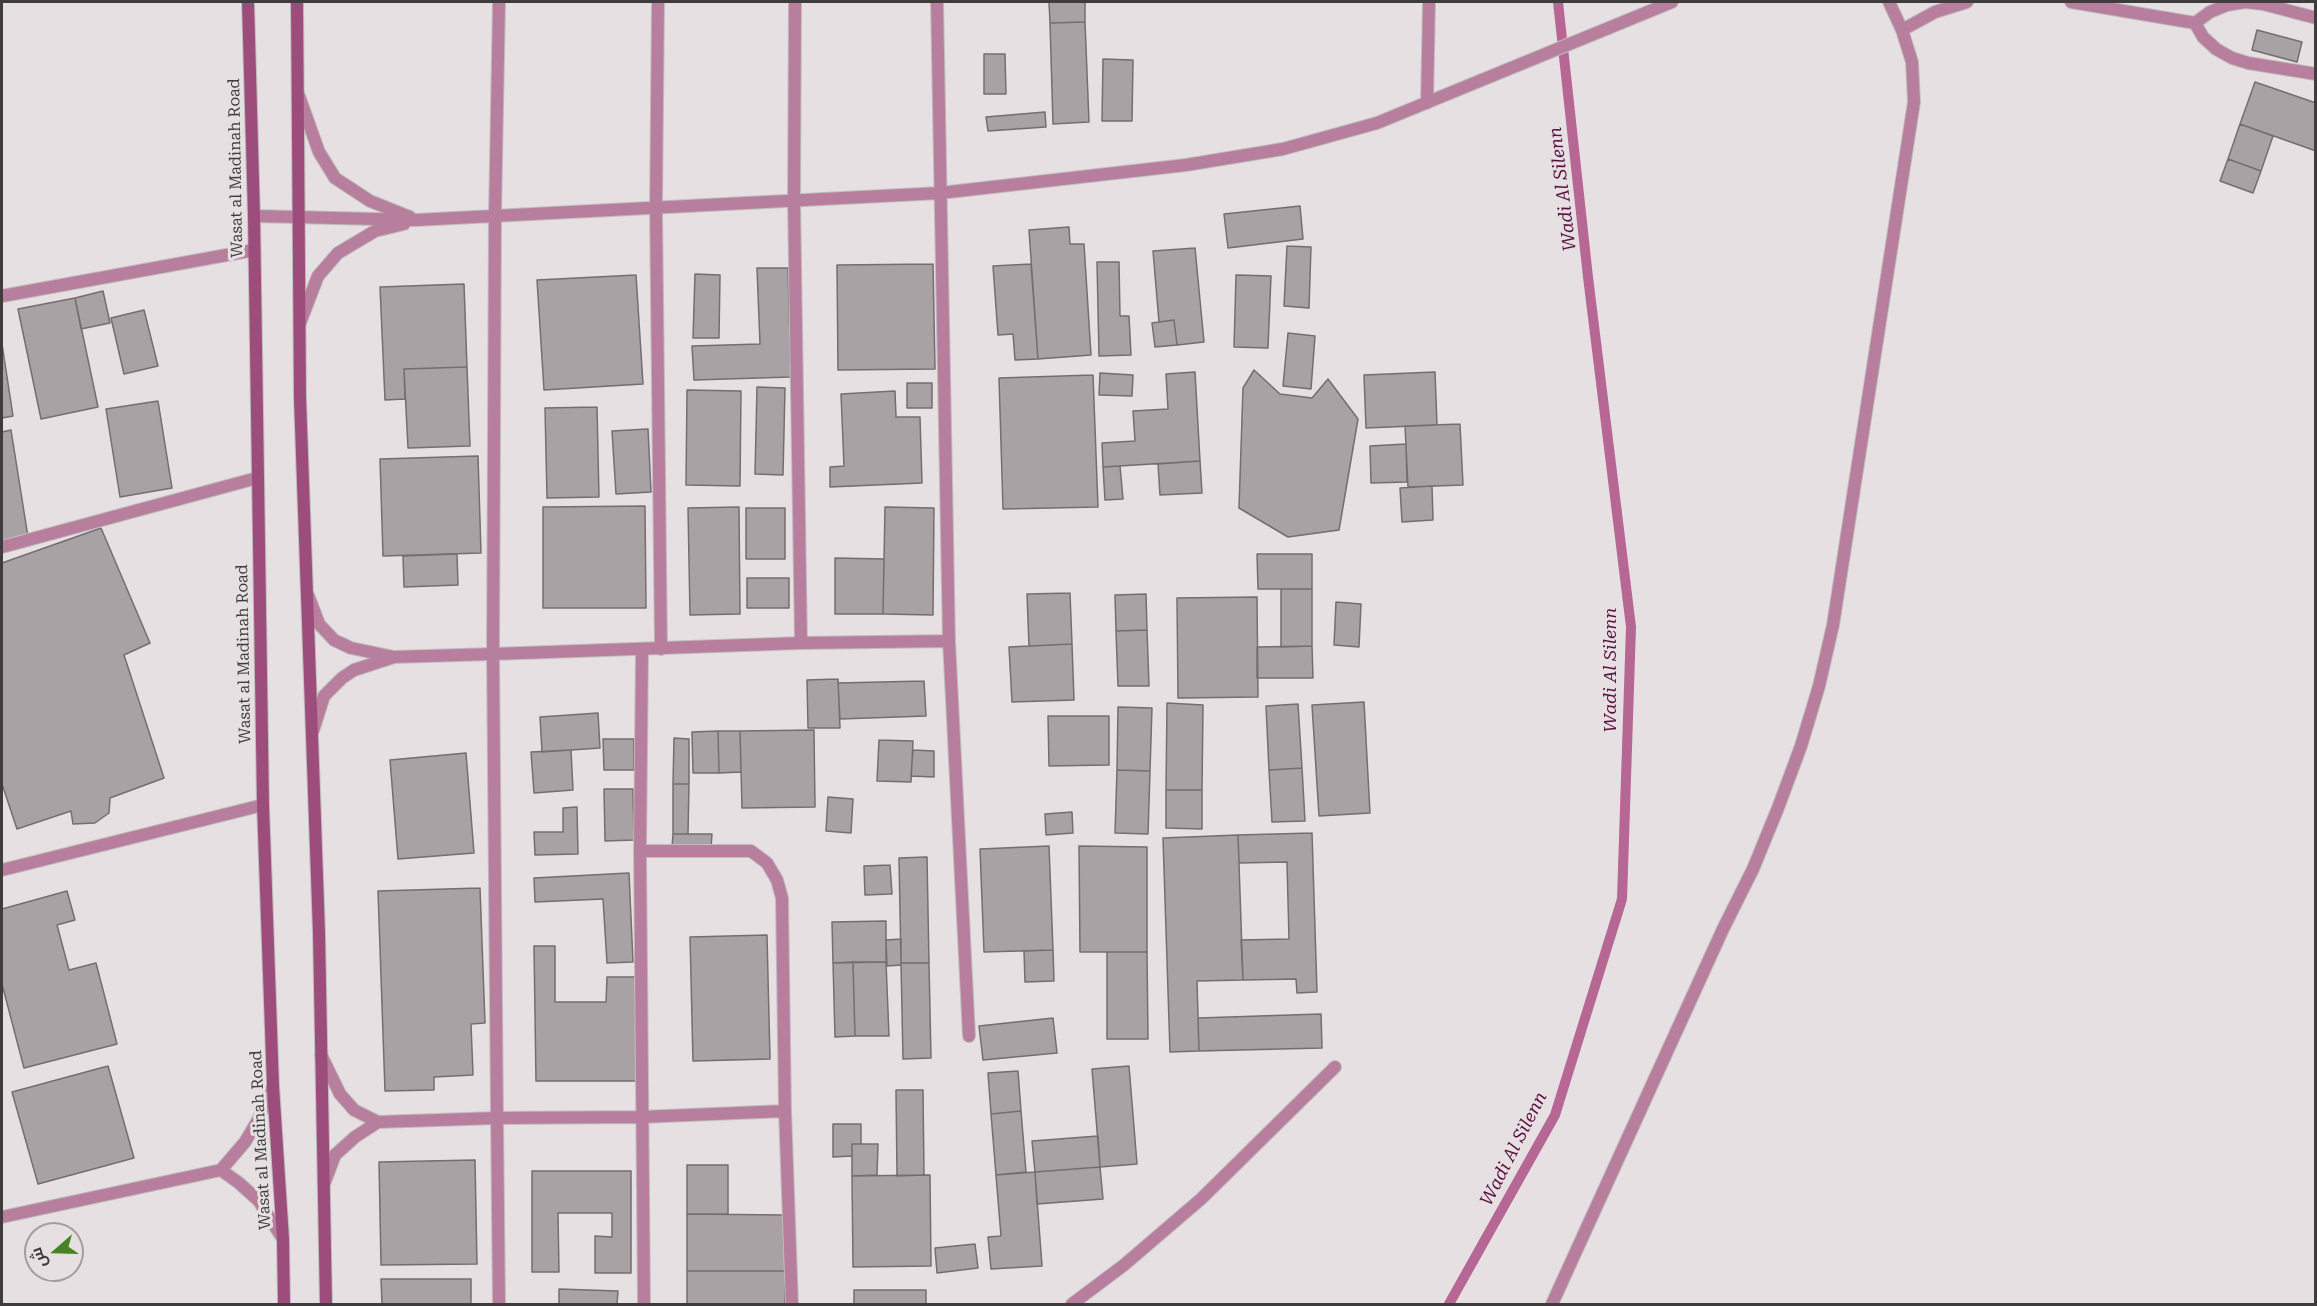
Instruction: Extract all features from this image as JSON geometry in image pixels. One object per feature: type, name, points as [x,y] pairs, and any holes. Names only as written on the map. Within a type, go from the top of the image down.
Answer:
[{"type":"main road","name":"Wasat al Madinah Road","points":[[248,2],[254,216],[263,805],[273,1086],[283,1239],[284,1305]]},
{"type":"main road","points":[[297,2],[299,325],[321,1055],[326,1305]]},
{"type":"street","points":[[499,2],[495,216],[493,654],[499,1305]]},
{"type":"street","points":[[658,2],[656,208],[661,649]]},
{"type":"street","points":[[795,2],[794,201],[801,643]]},
{"type":"street","points":[[937,2],[949,640],[969,1036]]},
{"type":"street","points":[[1427,103],[1429,2]]},
{"type":"street","points":[[254,216],[416,220],[794,201],[940,193],[1186,165],[1283,149],[1377,123],[1672,2]]},
{"type":"street","points":[[1552,1305],[1723,929],[1753,869],[1801,746],[1819,686],[1833,626],[1914,102],[1912,62],[1902,30],[1889,2]]},
{"type":"street","points":[[1902,30],[1935,12],[1967,2]]},
{"type":"street","points":[[2071,2],[2195,23],[2210,12],[2227,4],[2245,2],[2263,4],[2316,18]]},
{"type":"street","points":[[2195,23],[2203,37],[2216,49],[2232,58],[2248,63],[2316,74]]},
{"type":"street","points":[[297,93],[319,152],[335,178],[370,201],[416,220]]},
{"type":"street","points":[[299,325],[318,276],[338,254],[375,231],[416,220]]},
{"type":"street","points":[[2,296],[254,249]]},
{"type":"street","points":[[2,548],[257,477]]},
{"type":"street","points":[[307,592],[319,624],[334,640],[351,648],[394,657],[949,640]]},
{"type":"street","points":[[642,650],[640,1117],[644,1305]]},
{"type":"street","points":[[312,735],[324,696],[342,678],[354,670],[394,657]]},
{"type":"street","points":[[2,870],[263,805]]},
{"type":"street","points":[[640,851],[752,851],[767,863],[777,880],[782,898],[784,1111],[792,1305]]},
{"type":"street","points":[[321,1055],[340,1094],[354,1110],[378,1122],[640,1117],[784,1111]]},
{"type":"street","points":[[1072,1305],[1124,1265],[1201,1199],[1335,1067]]},
{"type":"street","points":[[2,1217],[221,1170],[245,1142],[273,1086]]},
{"type":"street","points":[[324,1185],[335,1155],[355,1137],[378,1122]]},
{"type":"street","points":[[221,1170],[258,1201],[283,1239]]},
{"type":"building","points":[[1049,2],[1085,2],[1085,22],[1050,23]]},
{"type":"building","points":[[1085,22],[1089,122],[1053,124],[1050,23]]},
{"type":"building","points":[[2257,30],[2302,42],[2297,62],[2252,50]]},
{"type":"building","points":[[984,54],[1005,54],[1006,94],[984,94]]},
{"type":"building","points":[[1103,59],[1133,60],[1132,121],[1102,121]]},
{"type":"building","points":[[2255,82],[2316,103],[2316,151],[2240,124]]},
{"type":"building","points":[[1045,112],[1046,127],[988,131],[986,117]]},
{"type":"building","points":[[2240,124],[2273,136],[2261,171],[2228,159]]},
{"type":"building","points":[[2228,159],[2261,171],[2253,193],[2220,181]]},
{"type":"building","points":[[1300,206],[1303,239],[1228,248],[1224,214]]},
{"type":"building","points":[[1069,227],[1070,244],[1084,244],[1091,355],[1038,359],[1029,230]]},
{"type":"building","points":[[1287,246],[1311,247],[1309,308],[1284,306]]},
{"type":"building","points":[[1195,248],[1204,342],[1177,345],[1174,320],[1159,322],[1153,251]]},
{"type":"building","points":[[1097,262],[1119,262],[1120,316],[1129,316],[1131,355],[1099,356]]},
{"type":"building","points":[[933,264],[935,369],[838,370],[837,265]]},
{"type":"building","points":[[1031,264],[1038,359],[1015,360],[1013,334],[998,335],[993,266]]},
{"type":"building","points":[[757,268],[788,268],[791,377],[694,380],[692,346],[760,344]]},
{"type":"building","points":[[695,274],[720,275],[719,338],[693,338]]},
{"type":"building","points":[[636,275],[643,384],[544,390],[537,280]]},
{"type":"building","points":[[1236,275],[1271,276],[1268,348],[1234,347]]},
{"type":"building","points":[[464,284],[467,367],[404,369],[405,399],[385,400],[380,287]]},
{"type":"building","points":[[103,291],[110,323],[81,329],[75,298]]},
{"type":"building","points":[[75,298],[98,407],[41,419],[18,309]]},
{"type":"building","points":[[144,310],[158,366],[124,374],[111,318]]},
{"type":"building","points":[[1174,320],[1177,345],[1155,347],[1152,323]]},
{"type":"building","points":[[1288,333],[1315,336],[1311,389],[1283,386]]},
{"type":"building","points":[[2,344],[13,416],[2,418]]},
{"type":"building","points":[[467,367],[470,446],[408,448],[404,369]]},
{"type":"building","points":[[1254,370],[1280,394],[1312,398],[1328,379],[1358,419],[1339,530],[1288,537],[1239,508],[1243,388]]},
{"type":"building","points":[[1195,372],[1200,461],[1103,467],[1102,443],[1135,441],[1133,411],[1168,409],[1166,374]]},
{"type":"building","points":[[1435,372],[1437,425],[1366,428],[1364,375]]},
{"type":"building","points":[[1100,373],[1133,375],[1132,396],[1099,395]]},
{"type":"building","points":[[1093,375],[1098,507],[1003,509],[999,378]]},
{"type":"building","points":[[907,383],[932,383],[932,408],[907,408]]},
{"type":"building","points":[[757,387],[785,388],[783,475],[755,474]]},
{"type":"building","points":[[687,390],[741,391],[740,486],[686,485]]},
{"type":"building","points":[[895,391],[896,417],[920,417],[922,483],[830,487],[830,467],[844,466],[841,394]]},
{"type":"building","points":[[158,401],[172,488],[120,497],[106,409]]},
{"type":"building","points":[[597,407],[599,497],[547,498],[545,408]]},
{"type":"building","points":[[1460,424],[1463,485],[1408,487],[1405,426]]},
{"type":"building","points":[[648,429],[651,492],[616,494],[612,431]]},
{"type":"building","points":[[11,430],[28,537],[2,541],[2,432]]},
{"type":"building","points":[[1406,444],[1407,482],[1371,483],[1370,446]]},
{"type":"building","points":[[478,456],[481,553],[383,556],[380,459]]},
{"type":"building","points":[[1200,461],[1202,493],[1160,495],[1158,464]]},
{"type":"building","points":[[1120,466],[1123,499],[1105,500],[1103,467]]},
{"type":"building","points":[[1432,486],[1433,520],[1402,522],[1400,488]]},
{"type":"building","points":[[645,506],[646,608],[543,608],[543,507]]},
{"type":"building","points":[[739,507],[740,614],[690,615],[688,508]]},
{"type":"building","points":[[885,507],[934,508],[933,615],[883,614]]},
{"type":"building","points":[[746,508],[785,508],[785,559],[746,559]]},
{"type":"building","points":[[101,528],[150,643],[124,655],[164,778],[110,798],[109,813],[95,823],[73,824],[71,811],[17,829],[2,784],[2,563]]},
{"type":"building","points":[[457,554],[458,585],[404,587],[403,556]]},
{"type":"building","points":[[1257,554],[1312,554],[1312,589],[1258,589]]},
{"type":"building","points":[[835,558],[884,559],[883,614],[835,614]]},
{"type":"building","points":[[747,578],[789,578],[789,608],[747,608]]},
{"type":"building","points":[[1281,589],[1312,589],[1312,646],[1281,647]]},
{"type":"building","points":[[1070,593],[1072,644],[1029,646],[1027,594]]},
{"type":"building","points":[[1146,594],[1147,630],[1116,631],[1115,595]]},
{"type":"building","points":[[1257,597],[1258,697],[1178,698],[1177,598]]},
{"type":"building","points":[[1336,602],[1361,604],[1359,647],[1334,645]]},
{"type":"building","points":[[1147,630],[1149,686],[1118,686],[1116,631]]},
{"type":"building","points":[[1072,644],[1074,700],[1012,702],[1009,647]]},
{"type":"building","points":[[1312,646],[1313,678],[1257,678],[1257,647]]},
{"type":"building","points":[[838,679],[840,728],[808,728],[807,680]]},
{"type":"building","points":[[924,681],[926,716],[840,719],[838,683]]},
{"type":"building","points":[[1364,702],[1370,813],[1319,816],[1312,705]]},
{"type":"building","points":[[1167,703],[1203,705],[1202,790],[1166,790]]},
{"type":"building","points":[[1298,704],[1302,768],[1269,770],[1266,706]]},
{"type":"building","points":[[1118,707],[1152,708],[1150,771],[1117,770]]},
{"type":"building","points":[[598,713],[600,748],[542,752],[540,717]]},
{"type":"building","points":[[1048,716],[1109,716],[1109,765],[1049,766]]},
{"type":"building","points":[[814,730],[815,807],[742,808],[740,731]]},
{"type":"building","points":[[718,731],[719,773],[693,773],[692,732]]},
{"type":"building","points":[[718,731],[740,731],[741,772],[719,773]]},
{"type":"building","points":[[674,738],[689,739],[689,784],[673,784]]},
{"type":"building","points":[[603,739],[634,739],[634,770],[604,770]]},
{"type":"building","points":[[879,740],[913,741],[911,782],[877,781]]},
{"type":"building","points":[[571,750],[573,790],[534,793],[531,752]]},
{"type":"building","points":[[913,750],[934,751],[934,777],[911,776]]},
{"type":"building","points":[[466,753],[474,853],[398,859],[390,760]]},
{"type":"building","points":[[1302,768],[1305,821],[1272,822],[1269,770]]},
{"type":"building","points":[[1117,770],[1150,771],[1148,834],[1115,833]]},
{"type":"building","points":[[673,784],[689,784],[688,834],[673,834]]},
{"type":"building","points":[[604,789],[633,789],[634,840],[605,841]]},
{"type":"building","points":[[1166,790],[1202,790],[1202,829],[1166,828]]},
{"type":"building","points":[[828,797],[853,799],[851,833],[826,831]]},
{"type":"building","points":[[577,807],[578,854],[535,855],[534,832],[563,832],[563,808]]},
{"type":"building","points":[[1072,812],[1073,833],[1046,835],[1045,814]]},
{"type":"building","points":[[1312,833],[1317,992],[1297,993],[1296,979],[1243,980],[1241,940],[1289,939],[1287,862],[1239,863],[1238,835]]},
{"type":"building","points":[[673,834],[712,834],[711,848],[672,847]]},
{"type":"building","points":[[1238,835],[1243,980],[1197,981],[1199,1051],[1170,1052],[1163,838]]},
{"type":"building","points":[[1049,846],[1053,950],[984,952],[980,849]]},
{"type":"building","points":[[1079,846],[1147,847],[1147,952],[1080,952]]},
{"type":"building","points":[[927,857],[929,963],[901,963],[899,858]]},
{"type":"building","points":[[890,865],[892,894],[865,895],[864,866]]},
{"type":"building","points":[[629,873],[633,962],[607,963],[603,899],[535,902],[534,878]]},
{"type":"building","points":[[480,888],[485,1023],[471,1024],[473,1075],[434,1077],[434,1090],[385,1091],[378,891]]},
{"type":"building","points":[[67,891],[75,920],[57,925],[69,970],[96,963],[117,1044],[24,1068],[2,984],[2,909]]},
{"type":"building","points":[[886,921],[886,962],[833,963],[832,922]]},
{"type":"building","points":[[767,935],[770,1059],[693,1061],[690,937]]},
{"type":"building","points":[[901,939],[901,965],[887,966],[886,940]]},
{"type":"building","points":[[534,946],[555,946],[555,1002],[606,1002],[607,977],[636,977],[637,1081],[536,1081]]},
{"type":"building","points":[[1053,950],[1054,981],[1025,982],[1024,951]]},
{"type":"building","points":[[1107,952],[1147,952],[1148,1039],[1107,1039]]},
{"type":"building","points":[[853,962],[855,1036],[835,1037],[833,963]]},
{"type":"building","points":[[853,962],[886,962],[889,1036],[855,1036]]},
{"type":"building","points":[[901,963],[929,963],[931,1058],[903,1059]]},
{"type":"building","points":[[1321,1014],[1322,1048],[1199,1051],[1198,1018]]},
{"type":"building","points":[[1053,1018],[1057,1053],[983,1060],[979,1026]]},
{"type":"building","points":[[108,1066],[134,1158],[38,1184],[12,1092]]},
{"type":"building","points":[[1129,1066],[1137,1164],[1100,1167],[1092,1069]]},
{"type":"building","points":[[1018,1071],[1021,1111],[991,1114],[988,1073]]},
{"type":"building","points":[[896,1090],[923,1090],[924,1175],[897,1176]]},
{"type":"building","points":[[1021,1111],[1026,1172],[996,1175],[991,1114]]},
{"type":"building","points":[[833,1124],[861,1124],[861,1144],[852,1144],[852,1156],[833,1157]]},
{"type":"building","points":[[1098,1136],[1100,1167],[1035,1172],[1032,1141]]},
{"type":"building","points":[[852,1144],[878,1144],[877,1175],[852,1176]]},
{"type":"building","points":[[475,1160],[477,1264],[381,1265],[379,1162]]},
{"type":"building","points":[[687,1165],[728,1165],[728,1214],[687,1214]]},
{"type":"building","points":[[1100,1167],[1103,1199],[1037,1204],[1035,1172]]},
{"type":"building","points":[[532,1171],[631,1171],[631,1273],[595,1273],[595,1236],[612,1237],[612,1213],[558,1213],[559,1272],[532,1272]]},
{"type":"building","points":[[1035,1172],[1042,1266],[991,1269],[988,1237],[1001,1236],[996,1175]]},
{"type":"building","points":[[930,1175],[931,1266],[853,1267],[852,1176]]},
{"type":"building","points":[[687,1214],[785,1215],[785,1271],[687,1271]]},
{"type":"building","points":[[975,1244],[978,1268],[937,1273],[935,1248]]},
{"type":"building","points":[[687,1271],[785,1271],[785,1304],[687,1304]]},
{"type":"building","points":[[381,1279],[471,1279],[471,1304],[382,1304]]},
{"type":"building","points":[[559,1289],[618,1291],[617,1304],[559,1304]]},
{"type":"building","points":[[854,1290],[926,1290],[926,1304],[854,1304]]},
{"type":"waterway","name":"Wadi Al Silenn","points":[[1449,1304],[1555,1115],[1622,899],[1631,627],[1588,277],[1558,2]]}]
